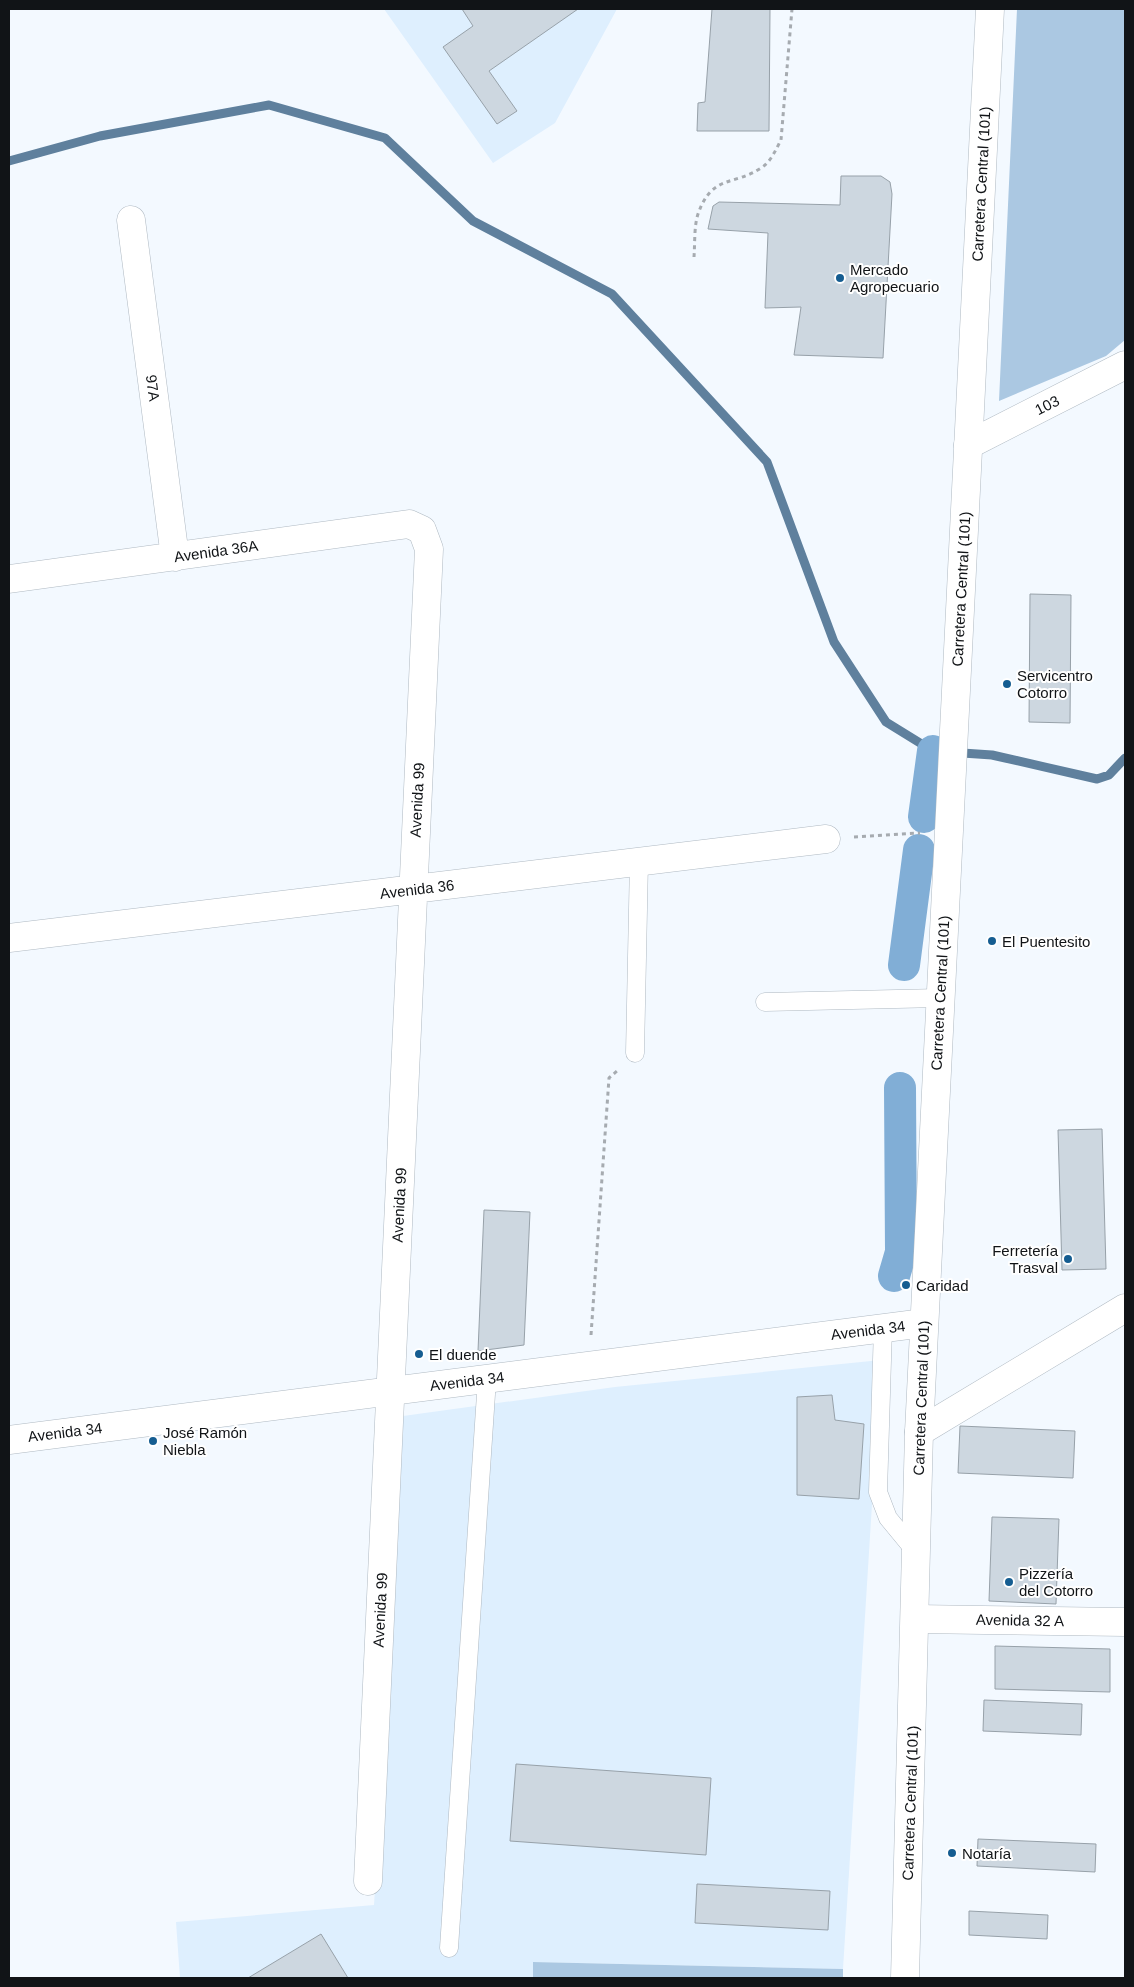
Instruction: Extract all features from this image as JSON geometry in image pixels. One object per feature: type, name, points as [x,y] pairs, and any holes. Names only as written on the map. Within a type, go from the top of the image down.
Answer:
[{"type":"street","name":"Carretera Central (101)","points":[[905,1978],[918,1432],[990,9]]},
{"type":"street","name":"97A","points":[[131,220],[175,556]]},
{"type":"street","name":"103","points":[[968,446],[1125,364]]},
{"type":"street","name":"Avenida 36A","points":[[9,579],[409,524],[422,530]]},
{"type":"street","name":"Avenida 99","points":[[368,1881],[429,549],[422,530]]},
{"type":"street","name":"Avenida 36","points":[[9,938],[826,839]]},
{"type":"street","points":[[918,1432],[1125,1308]]},
{"type":"street","name":"Avenida 34","points":[[9,1440],[924,1323]]},
{"type":"street","name":"Avenida 32 A","points":[[915,1619],[1125,1622]]},
{"type":"lane","points":[[635,1053],[639,861]]},
{"type":"lane","points":[[765,1002],[940,998]]},
{"type":"lane","points":[[883,1328],[878,1492],[888,1518],[916,1552]]},
{"type":"lane","points":[[449,1948],[487,1379]]},
{"type":"path","points":[[694,257],[697,216],[705,199],[723,182],[762,168],[774,155],[781,140],[792,9]]},
{"type":"path","points":[[826,839],[950,819]]},
{"type":"path","points":[[588,1366],[609,1078],[635,1053]]},
{"type":"shaded area","points":[[384,9],[617,9],[555,123],[493,163]]},
{"type":"shaded area","points":[[1017,9],[1125,9],[1125,340],[1106,356],[999,401]]},
{"type":"shaded area","points":[[881,1360],[843,1969],[533,1962],[533,1978],[180,1978],[176,1922],[374,1905],[403,1416],[615,1387]]},
{"type":"shaded area","points":[[533,1962],[843,1969],[843,1978],[533,1978]]},
{"type":"building","points":[[462,9],[578,9],[489,71],[517,111],[497,124],[443,47],[473,26]]},
{"type":"building","points":[[712,9],[770,9],[769,131],[697,131],[698,103],[705,102]]},
{"type":"building","points":[[841,176],[881,176],[890,182],[892,194],[883,358],[794,355],[801,307],[765,308],[768,233],[708,229],[713,206],[719,202],[840,205]]},
{"type":"building","points":[[1030,594],[1071,595],[1070,723],[1029,722]]},
{"type":"building","points":[[1102,1129],[1106,1269],[1062,1270],[1058,1130]]},
{"type":"building","points":[[484,1210],[530,1212],[524,1345],[478,1351]]},
{"type":"building","points":[[832,1395],[835,1420],[864,1424],[859,1499],[797,1495],[797,1397]]},
{"type":"building","points":[[960,1426],[1075,1431],[1073,1478],[958,1473]]},
{"type":"building","points":[[992,1517],[1059,1519],[1056,1604],[989,1601]]},
{"type":"building","points":[[995,1646],[1110,1649],[1110,1692],[995,1689]]},
{"type":"building","points":[[984,1700],[1082,1704],[1081,1735],[983,1731]]},
{"type":"building","points":[[516,1764],[711,1778],[706,1855],[510,1841]]},
{"type":"building","points":[[978,1839],[1096,1844],[1095,1872],[977,1866]]},
{"type":"building","points":[[697,1884],[830,1891],[828,1930],[695,1923]]},
{"type":"building","points":[[969,1911],[1048,1915],[1047,1939],[969,1935]]},
{"type":"building","points":[[321,1934],[348,1978],[248,1978]]},
{"type":"waterway","points":[[9,161],[100,136],[269,105],[385,138],[473,221],[612,294],[767,462],[834,642],[886,722],[933,751],[992,755],[1097,779],[1109,775],[1125,758]]},
{"type":"waterway","points":[[924,817],[933,751]]},
{"type":"waterway","points":[[904,965],[919,850]]},
{"type":"waterway","points":[[894,1276],[901,1252],[900,1088]]},
{"type":"place","name":"Mercado Agropecuario","points":[[840,278]]},
{"type":"place","name":"Servicentro Cotorro","points":[[1007,684]]},
{"type":"place","name":"El Puentesito","points":[[992,941]]},
{"type":"place","name":"Ferretería Trasval","points":[[1068,1259]]},
{"type":"place","name":"Caridad","points":[[906,1285]]},
{"type":"place","name":"El duende","points":[[419,1354]]},
{"type":"place","name":"José Ramón Niebla","points":[[153,1441]]},
{"type":"place","name":"Pizzería del Cotorro","points":[[1009,1582]]},
{"type":"place","name":"Notaría","points":[[952,1853]]}]
